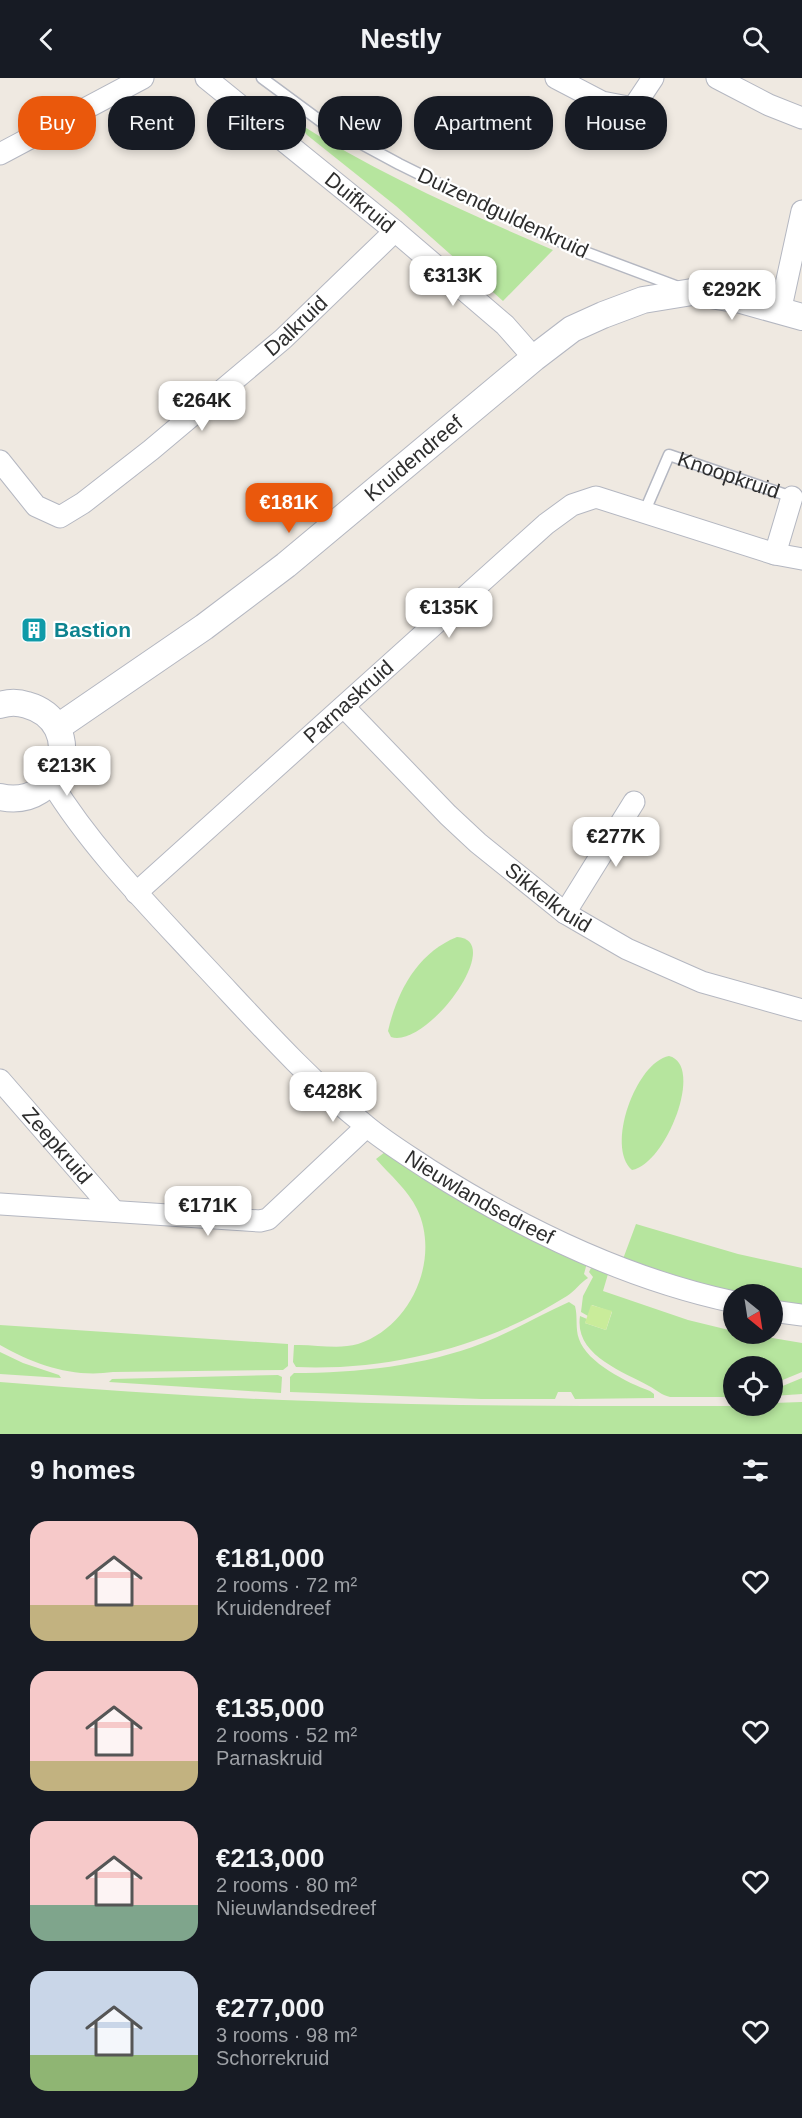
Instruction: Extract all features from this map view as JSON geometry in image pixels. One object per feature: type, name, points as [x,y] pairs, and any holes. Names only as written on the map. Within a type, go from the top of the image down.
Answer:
[{"type":"street","points":[[0,154],[143,78]]},
{"type":"street","name":"Duifkruid","points":[[206,78],[395,231],[505,325],[534,358]]},
{"type":"street","points":[[556,78],[602,102],[633,108],[653,78]]},
{"type":"street","points":[[717,78],[769,105],[802,118]]},
{"type":"street","points":[[791,314],[802,211]]},
{"type":"street","name":"Dalkruid","points":[[0,460],[36,506],[60,517],[151,450],[283,339],[395,231]]},
{"type":"street","name":"Kruidendreef","points":[[58,727],[195,634],[286,565],[534,358],[572,329],[642,300],[692,292],[741,300],[791,314]]},
{"type":"street","name":"Parnaskruid","points":[[136,893],[546,524],[572,505],[596,497],[775,554],[802,559]]},
{"type":"street","name":"Knoopkruid","points":[[775,554],[792,497]]},
{"type":"street","points":[[0,705],[19,703],[33,706],[46,714],[58,727],[62,744],[61,764],[51,782],[40,792],[26,798],[10,800],[0,797]]},
{"type":"street","name":"Sikkelkruid","points":[[344,707],[448,815],[478,843],[565,914],[627,949],[702,982],[802,1010]]},
{"type":"street","name":"Nieuwlandsedreef","points":[[51,782],[69,810],[136,893],[266,1032],[366,1127],[449,1182],[552,1238],[641,1275],[684,1290],[723,1299]]},
{"type":"street","points":[[565,914],[634,802]]},
{"type":"street","name":"Zeepkruid","points":[[0,1080],[114,1211]]},
{"type":"street","name":"Zeepkruid","points":[[0,1204],[260,1221],[268,1218],[366,1127]]},
{"type":"street","points":[[783,1312],[802,1315]]},
{"type":"lane","name":"Duizendguldenkruid","points":[[262,78],[323,123],[399,164],[577,249],[692,292]]},
{"type":"lane","name":"Knoopkruid","points":[[644,513],[669,455],[792,497]]},
{"type":"green space","points":[[306,128],[318,135],[318,144],[307,135]]},
{"type":"green space","points":[[326,150],[343,150],[454,206],[553,250],[503,301],[396,206]]},
{"type":"green space","points":[[457,937],[470,943],[473,956],[468,973],[456,993],[424,1027],[406,1036],[391,1037],[388,1031],[392,1016],[411,975],[431,953]]},
{"type":"green space","points":[[669,1056],[679,1063],[683,1077],[677,1114],[657,1151],[645,1164],[632,1170],[624,1159],[622,1143],[623,1125],[628,1107],[646,1073],[657,1062]]},
{"type":"green space","points":[[385,1152],[486,1216],[527,1238],[577,1261],[587,1263],[584,1274],[588,1278],[567,1296],[537,1314],[505,1329],[437,1352],[367,1365],[296,1367],[293,1362],[294,1345],[334,1347],[358,1344],[377,1335],[393,1323],[406,1307],[416,1289],[423,1269],[424,1228],[409,1195],[376,1159]]},
{"type":"green space","points":[[636,1224],[738,1254],[802,1268],[802,1305],[783,1302],[783,1284],[723,1284],[723,1289],[623,1259]]},
{"type":"green space","points":[[592,1266],[608,1274],[603,1291],[688,1320],[723,1329],[723,1344],[783,1344],[783,1340],[802,1343],[802,1372],[783,1380],[783,1356],[723,1356],[723,1397],[664,1395],[602,1360],[584,1341],[580,1330],[580,1316],[587,1319],[585,1323],[606,1330],[612,1312],[592,1305],[588,1316],[581,1312],[583,1296],[593,1277],[589,1272]]},
{"type":"green space","points":[[569,1302],[575,1306],[579,1339],[590,1356],[609,1371],[650,1391],[654,1394],[654,1398],[575,1399],[571,1392],[558,1392],[555,1399],[481,1399],[290,1392],[290,1377],[294,1373],[342,1372],[390,1367],[461,1351],[483,1343]]},
{"type":"green space","points":[[591,1305],[612,1311],[606,1330],[585,1323]]},
{"type":"green space","points":[[0,1325],[288,1344],[288,1366],[283,1370],[83,1373],[41,1364],[0,1345]]},
{"type":"green space","points":[[0,1352],[23,1363],[59,1375],[61,1378],[0,1374]]},
{"type":"green space","points":[[278,1375],[282,1377],[281,1393],[109,1382],[112,1379]]},
{"type":"green space","points":[[802,1378],[802,1394],[783,1395],[783,1386]]},
{"type":"green space","points":[[0,1382],[273,1400],[543,1406],[723,1406],[723,1416],[783,1416],[783,1403],[802,1402],[802,1434],[0,1434]]},
{"type":"place","name":"Bastion","points":[[34,630]]}]
